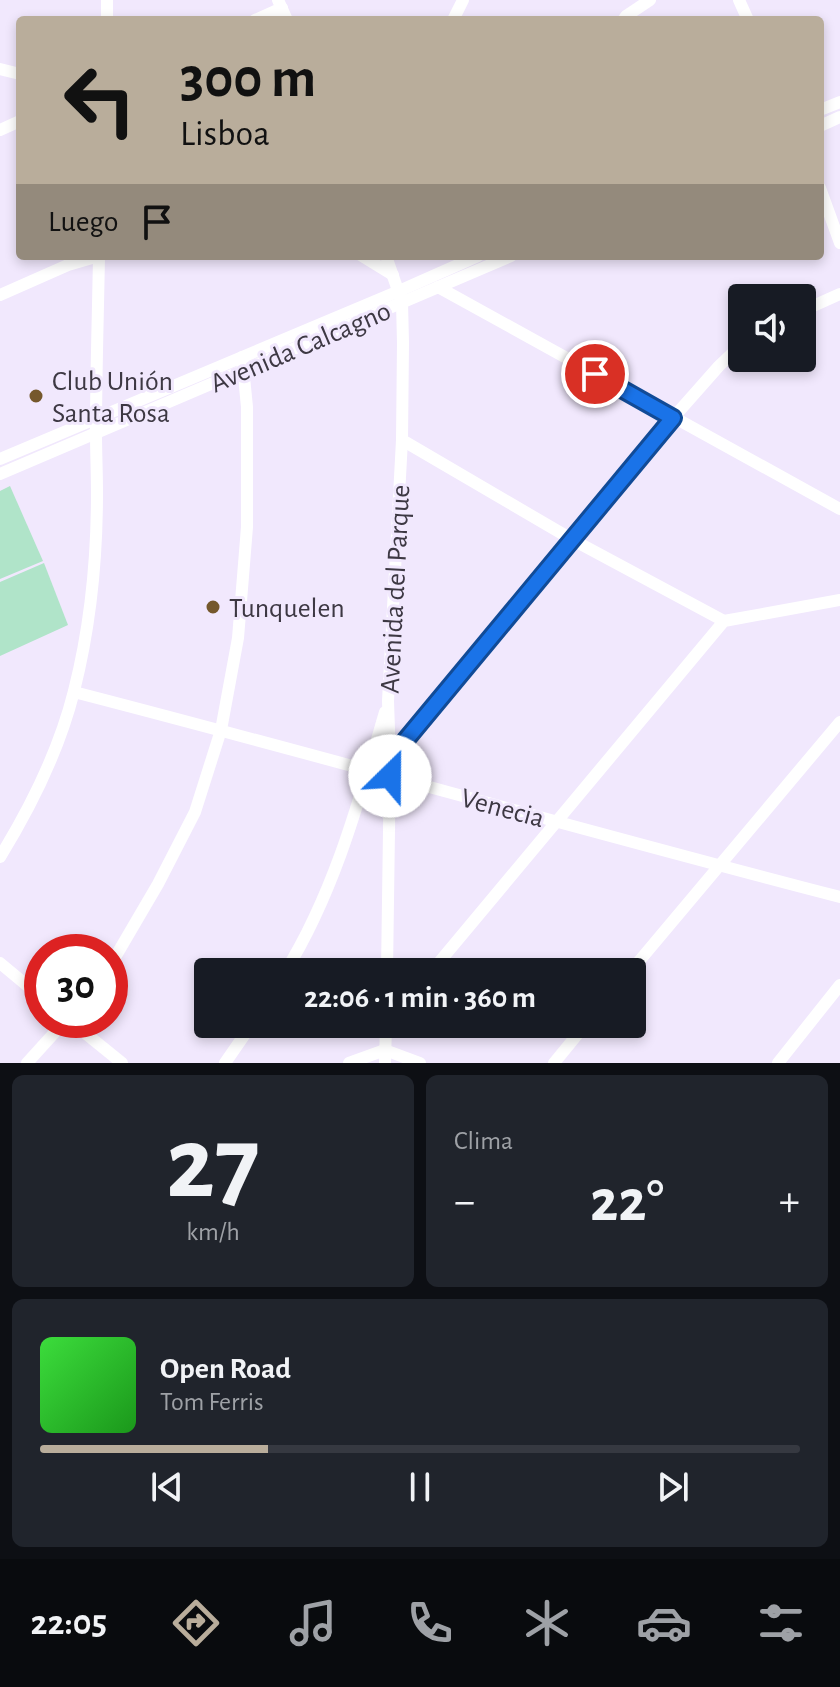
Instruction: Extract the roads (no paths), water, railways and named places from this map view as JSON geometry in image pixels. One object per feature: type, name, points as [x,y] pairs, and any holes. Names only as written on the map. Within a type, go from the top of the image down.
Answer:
[{"type":"street","points":[[455,16],[463,0]]},
{"type":"street","points":[[626,16],[650,0]]},
{"type":"street","points":[[824,199],[840,243]]},
{"type":"street","points":[[0,295],[85,260]]},
{"type":"street","points":[[0,857],[28,811],[59,740],[74,692],[83,645],[92,581],[97,495],[99,260]]},
{"type":"street","points":[[369,260],[393,275]]},
{"type":"street","name":"Avenida del Parque","points":[[387,260],[400,297],[402,440],[388,701],[387,958]]},
{"type":"street","name":"Avenida Calcagno","points":[[0,474],[400,297],[470,260]]},
{"type":"street","name":"Avenida Calcagno","points":[[400,297],[438,287],[502,260]]},
{"type":"street","points":[[438,287],[840,509]]},
{"type":"street","points":[[816,305],[840,294]]},
{"type":"street","points":[[390,759],[673,418],[728,357]]},
{"type":"street","points":[[128,935],[195,812],[221,730],[238,638],[247,527],[247,407],[243,364]]},
{"type":"street","name":"Avenida Calcagno","points":[[0,459],[96,418],[243,364]]},
{"type":"street","points":[[402,440],[573,540],[724,621],[840,600]]},
{"type":"street","points":[[442,958],[724,621]]},
{"type":"street","name":"Venecia","points":[[74,692],[840,897]]},
{"type":"street","points":[[294,958],[343,849],[388,701]]},
{"type":"street","points":[[642,958],[840,722]]},
{"type":"street","points":[[0,963],[24,983]]},
{"type":"street","points":[[778,1063],[840,985]]},
{"type":"street","points":[[27,1063],[50,1038]]},
{"type":"street","points":[[90,1038],[122,1063]]},
{"type":"street","points":[[225,1063],[242,1038]]},
{"type":"street","points":[[554,1063],[575,1038]]},
{"type":"street","points":[[349,1063],[385,1056],[420,1063]]},
{"type":"place","name":"Club Unión Santa Rosa","points":[[36,396]]},
{"type":"place","name":"Tunquelen","points":[[213,607]]}]
